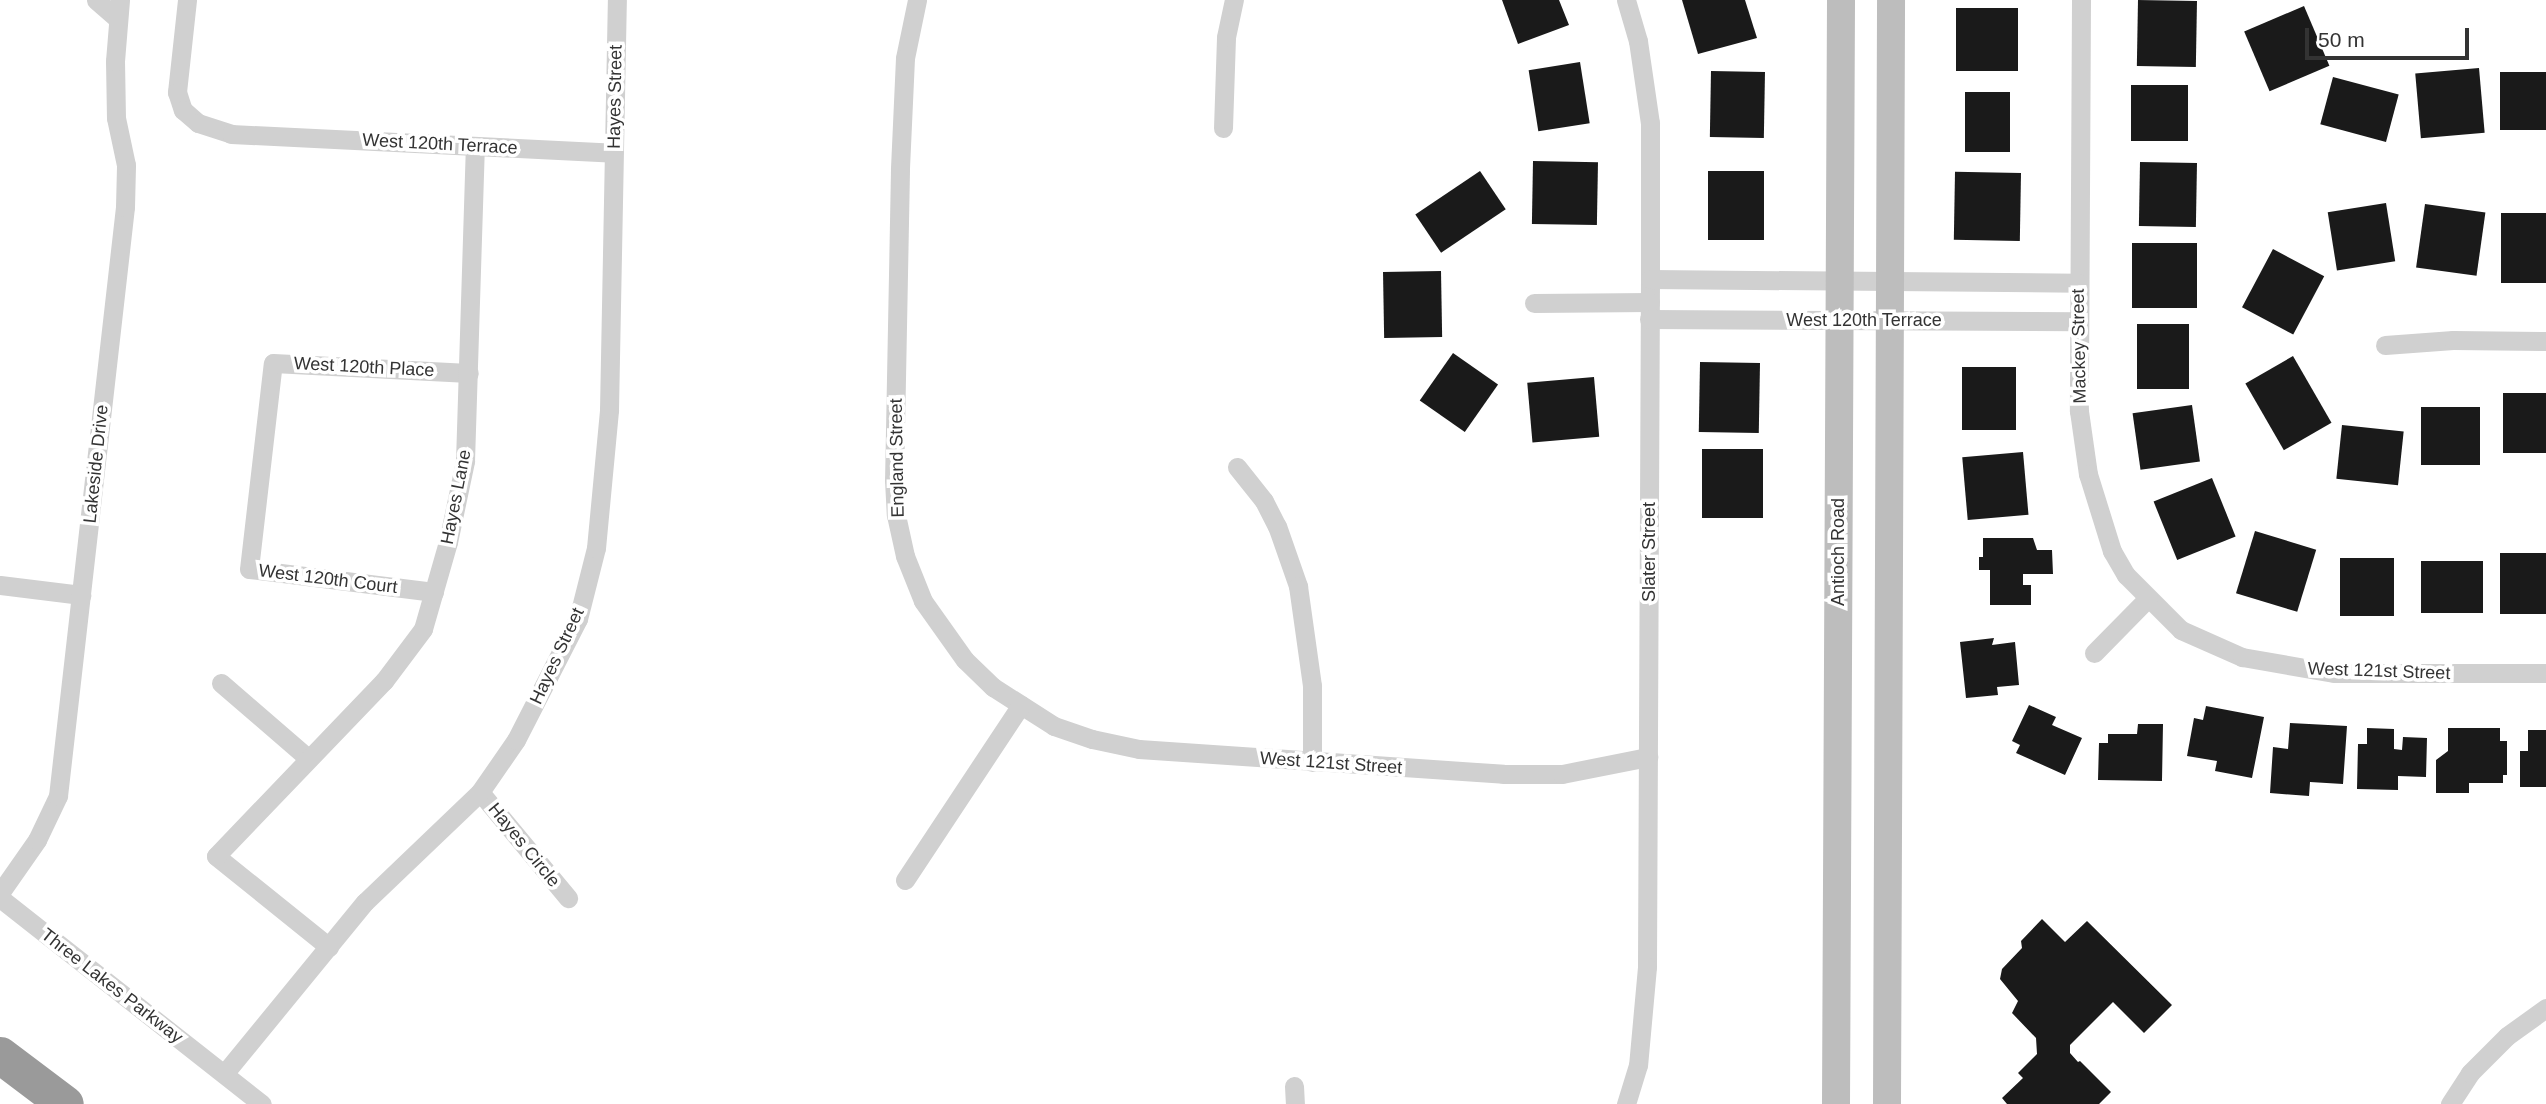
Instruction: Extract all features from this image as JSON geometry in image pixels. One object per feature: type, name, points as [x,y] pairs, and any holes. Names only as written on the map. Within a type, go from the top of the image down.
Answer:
[{"type":"highway","points":[[0,1055],[65,1104]]},
{"type":"main road","name":"Antioch Road","points":[[1836,1104],[1841,0]]},
{"type":"main road","points":[[1887,1104],[1891,0]]},
{"type":"street","name":"Lakeside Drive","points":[[0,893],[37,840],[58,796],[125,206],[126,165],[116,118],[119,9],[96,0]]},
{"type":"street","name":"West 120th Terrace","points":[[187,0],[177,92],[183,110],[198,123],[231,134],[614,153]]},
{"type":"street","name":"Hayes Street","points":[[224,1074],[365,902],[480,792],[516,740],[578,619],[596,548],[608,410],[617,0]]},
{"type":"street","name":"England Street","points":[[917,0],[905,58],[894,481],[896,514],[913,579],[936,622],[965,660],[993,687],[1021,705]]},
{"type":"street","points":[[1223,128],[1226,37],[1234,0]]},
{"type":"street","name":"Slater Street","points":[[1626,0],[1638,41],[1650,123],[1646,1006],[1638,1065],[1626,1104]]},
{"type":"street","name":"Mackey Street","points":[[2081,0],[2079,411],[2088,474],[2112,551],[2126,575],[2148,598]]},
{"type":"street","name":"Hayes Lane","points":[[329,947],[216,856],[392,670],[423,629],[448,542],[466,461],[475,146]]},
{"type":"street","points":[[1650,279],[2078,284]]},
{"type":"street","name":"West 120th Terrace","points":[[1534,303],[1839,319],[2078,321]]},
{"type":"street","points":[[2385,345],[2453,340],[2546,341]]},
{"type":"street","name":"West 120th Place","points":[[261,459],[273,363],[469,373]]},
{"type":"street","name":"West 120th Court","points":[[261,459],[249,569],[434,592]]},
{"type":"street","points":[[1237,467],[1264,501],[1277,526],[1298,586],[1312,686],[1312,762]]},
{"type":"street","points":[[0,585],[81,595]]},
{"type":"street","name":"West 121st Street","points":[[2148,598],[2181,629],[2217,648],[2304,670],[2372,674],[2546,673]]},
{"type":"street","points":[[2094,653],[2148,598]]},
{"type":"street","points":[[221,683],[308,758]]},
{"type":"street","name":"West 121st Street","points":[[1021,705],[1054,726],[1091,739],[1139,749],[1503,774],[1562,774],[1648,757]]},
{"type":"street","points":[[905,880],[1021,705]]},
{"type":"street","name":"Hayes Circle","points":[[480,792],[568,898]]},
{"type":"street","name":"Three Lakes Parkway","points":[[0,898],[262,1104]]},
{"type":"street","points":[[2450,1104],[2470,1073],[2507,1036],[2546,1008]]},
{"type":"building","points":[[1502,0],[1559,0],[1569,25],[1518,44]]},
{"type":"building","points":[[1682,0],[1745,0],[1757,38],[1698,54]]},
{"type":"building","points":[[2138,0],[2197,1],[2196,67],[2137,66]]},
{"type":"building","points":[[2304,6],[2329,66],[2270,91],[2244,31]]},
{"type":"building","points":[[1956,8],[2018,8],[2018,71],[1956,71]]},
{"type":"building","points":[[1580,62],[1590,123],[1538,131],[1529,70]]},
{"type":"building","points":[[2479,68],[2485,133],[2421,138],[2415,74]]},
{"type":"building","points":[[1711,71],[1765,72],[1764,138],[1710,137]]},
{"type":"building","points":[[2500,72],[2546,72],[2546,130],[2500,130]]},
{"type":"building","points":[[2333,77],[2399,95],[2386,142],[2320,124]]},
{"type":"building","points":[[2131,85],[2188,85],[2188,141],[2131,141]]},
{"type":"building","points":[[1965,92],[2010,92],[2010,152],[1965,152]]},
{"type":"building","points":[[1533,161],[1598,162],[1597,225],[1532,224]]},
{"type":"building","points":[[2140,162],[2197,163],[2196,227],[2139,226]]},
{"type":"building","points":[[1480,171],[1506,209],[1441,253],[1415,215]]},
{"type":"building","points":[[1708,171],[1764,171],[1764,240],[1708,240]]},
{"type":"building","points":[[1955,172],[2021,173],[2020,241],[1954,240]]},
{"type":"building","points":[[2386,203],[2395,261],[2337,271],[2328,212]]},
{"type":"building","points":[[2425,204],[2485,212],[2476,276],[2416,267]]},
{"type":"building","points":[[2501,213],[2546,213],[2546,283],[2501,283]]},
{"type":"building","points":[[2132,243],[2197,243],[2197,308],[2132,308]]},
{"type":"building","points":[[2273,249],[2324,276],[2293,335],[2242,307]]},
{"type":"building","points":[[1441,271],[1442,337],[1384,338],[1383,272]]},
{"type":"building","points":[[2137,324],[2189,324],[2189,389],[2137,389]]},
{"type":"building","points":[[1453,353],[1498,385],[1465,432],[1420,401]]},
{"type":"building","points":[[2293,356],[2332,423],[2284,450],[2245,384]]},
{"type":"building","points":[[1700,362],[1760,363],[1759,433],[1699,432]]},
{"type":"building","points":[[1962,367],[2016,367],[2016,430],[1962,430]]},
{"type":"building","points":[[1594,377],[1599,437],[1532,443],[1527,383]]},
{"type":"building","points":[[2503,393],[2546,393],[2546,453],[2503,453]]},
{"type":"building","points":[[2192,405],[2200,461],[2141,470],[2133,413]]},
{"type":"building","points":[[2421,407],[2480,407],[2480,465],[2421,465]]},
{"type":"building","points":[[2342,425],[2404,431],[2398,485],[2336,479]]},
{"type":"building","points":[[1702,449],[1763,449],[1763,518],[1702,518]]},
{"type":"building","points":[[2023,452],[2028,515],[1968,520],[1962,457]]},
{"type":"building","points":[[2212,478],[2236,536],[2177,560],[2154,502]]},
{"type":"building","points":[[2255,531],[2316,550],[2297,612],[2236,593]]},
{"type":"building","points":[[1983,538],[2033,538],[2037,550],[2052,550],[2053,574],[2023,574],[2023,585],[2031,585],[2031,605],[1990,605],[1990,570],[1979,570],[1979,557],[1983,557]]},
{"type":"building","points":[[2500,553],[2546,553],[2546,614],[2500,614]]},
{"type":"building","points":[[2340,558],[2394,558],[2394,616],[2340,616]]},
{"type":"building","points":[[2421,561],[2483,561],[2483,613],[2421,613]]},
{"type":"building","points":[[1994,638],[1992,645],[2015,642],[2019,685],[1997,687],[1998,695],[1966,698],[1960,642]]},
{"type":"building","points":[[2029,705],[2056,717],[2052,725],[2082,738],[2065,775],[2016,753],[2020,745],[2012,741]]},
{"type":"building","points":[[2206,706],[2264,717],[2252,778],[2215,771],[2217,761],[2187,756],[2194,718],[2203,720]]},
{"type":"building","points":[[2290,723],[2347,726],[2343,784],[2310,782],[2309,796],[2270,793],[2273,747],[2288,749]]},
{"type":"building","points":[[2138,724],[2163,724],[2162,781],[2098,780],[2099,743],[2108,743],[2108,734],[2137,734]]},
{"type":"building","points":[[2367,728],[2394,729],[2394,749],[2402,750],[2403,737],[2427,738],[2426,777],[2398,776],[2398,790],[2357,789],[2358,744],[2367,744]]},
{"type":"building","points":[[2448,728],[2500,728],[2500,741],[2507,741],[2507,775],[2503,775],[2503,783],[2469,783],[2469,793],[2436,793],[2436,760],[2448,751]]},
{"type":"building","points":[[2528,730],[2546,730],[2546,787],[2520,787],[2520,751],[2528,751]]},
{"type":"building","points":[[2042,919],[2065,942],[2087,921],[2172,1005],[2144,1033],[2113,1002],[2070,1045],[2070,1053],[2111,1092],[2099,1104],[2007,1104],[2002,1098],[2023,1078],[2018,1073],[2037,1054],[2036,1038],[2012,1013],[2018,1001],[2000,979],[2002,969],[2022,948],[2021,941]]}]
